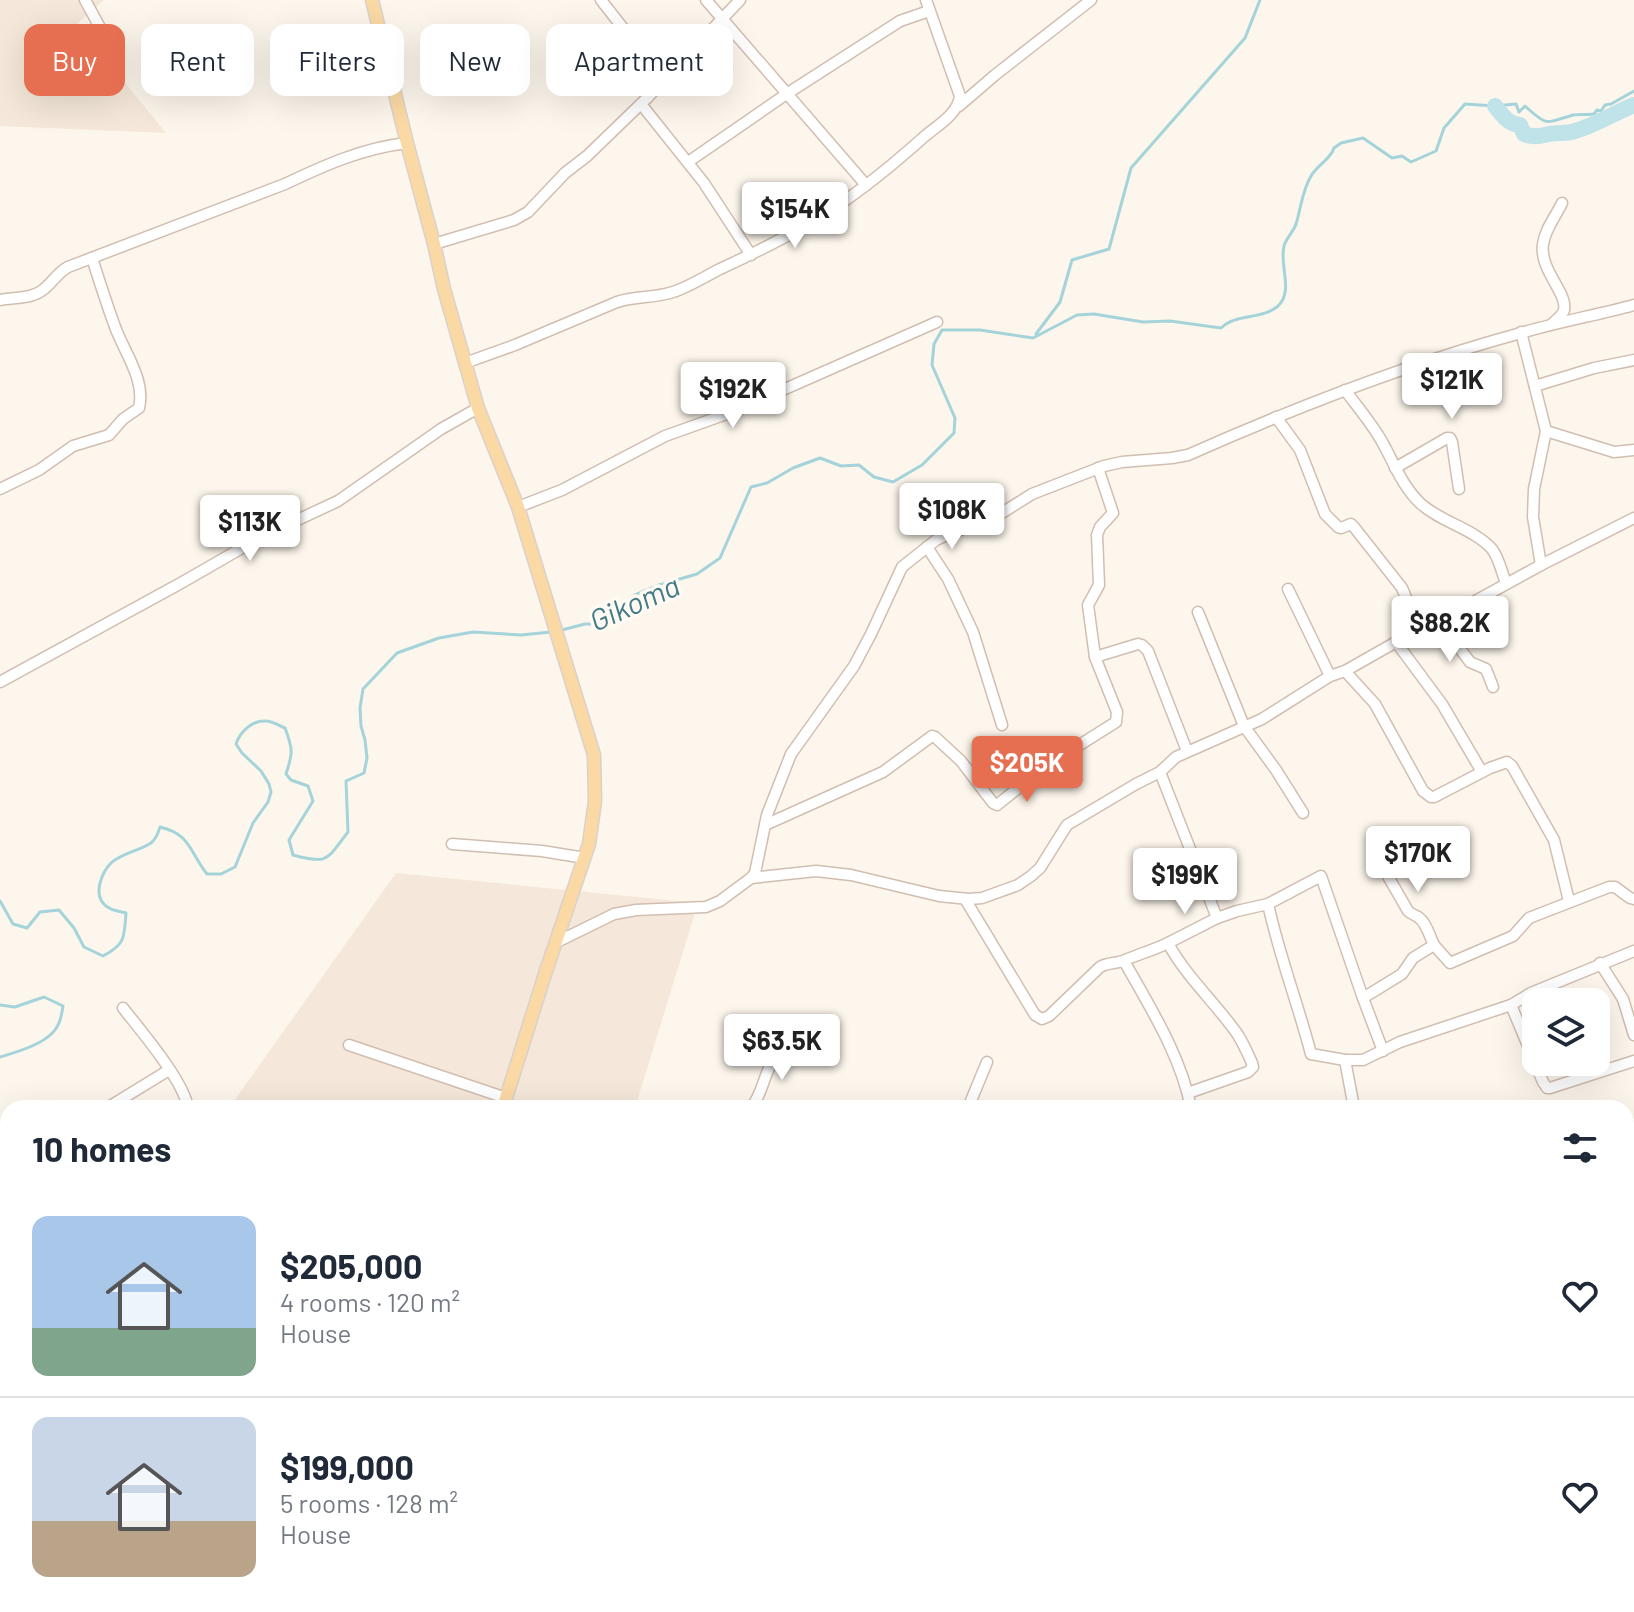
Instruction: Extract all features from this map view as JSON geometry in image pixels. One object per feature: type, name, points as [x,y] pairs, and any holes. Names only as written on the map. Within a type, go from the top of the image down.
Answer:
[{"type":"main road","points":[[372,0],[444,289],[478,408],[518,507],[594,755],[595,801],[589,844],[505,1100]]},
{"type":"street","points":[[85,0],[98,24]]},
{"type":"street","points":[[601,0],[641,51],[644,101],[751,255]]},
{"type":"street","points":[[706,0],[866,185]]},
{"type":"street","points":[[434,244],[521,217],[644,101],[740,0]]},
{"type":"street","points":[[465,363],[627,298],[659,297],[679,290],[813,221],[895,163],[1006,66],[1091,0]]},
{"type":"street","points":[[688,162],[788,93],[927,6],[960,96],[957,108]]},
{"type":"street","points":[[0,300],[34,295],[61,271],[285,184],[348,155],[407,143]]},
{"type":"street","points":[[1550,326],[1565,307],[1546,268],[1543,242],[1562,203]]},
{"type":"street","points":[[0,489],[39,470],[73,446],[109,435],[123,419],[139,408],[139,384],[115,329],[92,258]]},
{"type":"street","points":[[557,942],[614,914],[706,907],[720,901],[751,878],[755,873],[765,825],[791,754],[854,666],[902,567],[947,535],[997,516],[1032,494],[1098,468],[1122,462],[1188,455],[1345,390],[1521,332],[1634,305]]},
{"type":"street","points":[[518,507],[562,490],[665,436],[735,411],[937,322]]},
{"type":"street","points":[[1521,332],[1546,431],[1534,489],[1533,517],[1541,565]]},
{"type":"street","points":[[1535,386],[1594,368],[1634,360]]},
{"type":"street","points":[[1345,390],[1379,436],[1411,494],[1435,515],[1491,548],[1506,583]]},
{"type":"street","points":[[0,682],[273,531],[338,501],[441,429],[478,408]]},
{"type":"street","points":[[1276,417],[1300,450],[1325,514],[1338,527],[1351,524],[1354,527],[1402,588],[1419,629]]},
{"type":"street","points":[[1546,431],[1614,452],[1634,450]]},
{"type":"street","points":[[1395,468],[1450,438],[1459,489]]},
{"type":"street","points":[[765,825],[883,772],[932,736],[961,761],[997,805],[1043,768],[1116,722],[1117,712],[1095,657],[1088,605],[1099,585],[1097,535],[1113,513],[1098,468]]},
{"type":"street","points":[[751,878],[816,871],[839,873],[965,899],[982,898],[1018,885],[1040,868],[1067,825],[1160,772],[1176,757],[1251,725],[1330,676],[1345,671],[1419,629],[1634,518]]},
{"type":"street","points":[[927,547],[948,579],[973,632],[1002,725]]},
{"type":"street","points":[[1288,589],[1330,676]]},
{"type":"street","points":[[1198,612],[1244,726],[1303,813]]},
{"type":"street","points":[[1439,621],[1470,662],[1486,669],[1493,687]]},
{"type":"street","points":[[1396,642],[1442,704],[1482,772]]},
{"type":"street","points":[[1095,657],[1138,644],[1145,647],[1187,751]]},
{"type":"street","points":[[1345,671],[1375,704],[1427,795],[1434,797],[1507,762],[1512,766],[1554,840],[1569,901]]},
{"type":"street","points":[[1160,772],[1217,918]]},
{"type":"street","points":[[452,844],[542,851],[585,858]]},
{"type":"street","points":[[1379,850],[1389,878],[1408,911],[1422,921],[1434,945],[1448,962],[1455,962],[1513,936],[1529,918],[1609,887],[1615,887],[1634,899]]},
{"type":"street","points":[[965,899],[1042,1019],[1106,963],[1124,961],[1217,918],[1268,904],[1321,876],[1383,1051]]},
{"type":"street","points":[[1268,904],[1311,1054],[1345,1060],[1363,1060],[1400,1042],[1511,1005],[1531,993],[1634,951]]},
{"type":"street","points":[[1168,943],[1238,1035],[1253,1067],[1248,1072],[1188,1093]]},
{"type":"street","points":[[1363,998],[1402,974],[1413,958],[1434,945]]},
{"type":"street","points":[[1124,961],[1158,1023],[1187,1085],[1189,1100]]},
{"type":"street","points":[[1600,963],[1630,1007],[1634,1035]]},
{"type":"street","points":[[1511,1005],[1547,1088],[1634,1061]]},
{"type":"street","points":[[123,1008],[169,1070],[186,1100]]},
{"type":"street","points":[[757,1100],[775,1058],[796,1037]]},
{"type":"street","points":[[349,1045],[496,1100]]},
{"type":"street","points":[[1345,1060],[1352,1100]]},
{"type":"street","points":[[971,1100],[987,1062]]},
{"type":"street","points":[[120,1100],[169,1070]]},
{"type":"shaded area","points":[[0,0],[104,0],[77,24],[24,24],[24,96],[125,96],[125,83],[166,133],[0,126]]},
{"type":"shaded area","points":[[396,873],[698,903],[637,1100],[235,1100]]},
{"type":"waterway","points":[[1036,334],[1060,302],[1072,260],[1109,249],[1131,168],[1245,38],[1260,0]]},
{"type":"waterway","name":"Gikoma","points":[[558,631],[598,624],[635,595],[697,574],[720,558],[751,487],[767,483],[793,468],[820,458],[841,466],[859,465],[874,477],[893,482],[922,465],[954,433],[955,418],[932,365],[934,344],[942,330],[980,330],[1033,338],[1077,315],[1094,314],[1143,322],[1170,321],[1221,328],[1234,320],[1272,310],[1283,300],[1286,240],[1296,224],[1308,182],[1341,143],[1363,138],[1392,158],[1402,156],[1411,162],[1436,151],[1444,128],[1465,104],[1516,104],[1519,112],[1525,106],[1543,120],[1552,121],[1573,115],[1594,114],[1634,91]]},
{"type":"waterway","points":[[1495,106],[1509,121],[1520,125],[1524,134],[1534,136],[1575,131],[1634,105]]},
{"type":"waterway","name":"Gikoma","points":[[0,901],[13,924],[27,928],[40,912],[59,910],[84,947],[103,956],[120,943],[126,913],[110,909],[103,903],[99,893],[102,877],[115,860],[151,843],[160,827],[184,839],[207,874],[221,874],[235,867],[253,823],[268,802],[271,792],[261,771],[236,744],[247,728],[261,721],[285,728],[291,751],[286,774],[291,780],[308,786],[313,801],[289,840],[293,855],[314,859],[326,857],[348,832],[346,781],[364,773],[367,758],[360,708],[363,689],[397,653],[439,638],[473,632],[521,635],[551,632]]},
{"type":"waterway","name":"Gikoma","points":[[0,1005],[15,1007],[44,997],[63,1006],[59,1023],[48,1037],[0,1057]]}]
